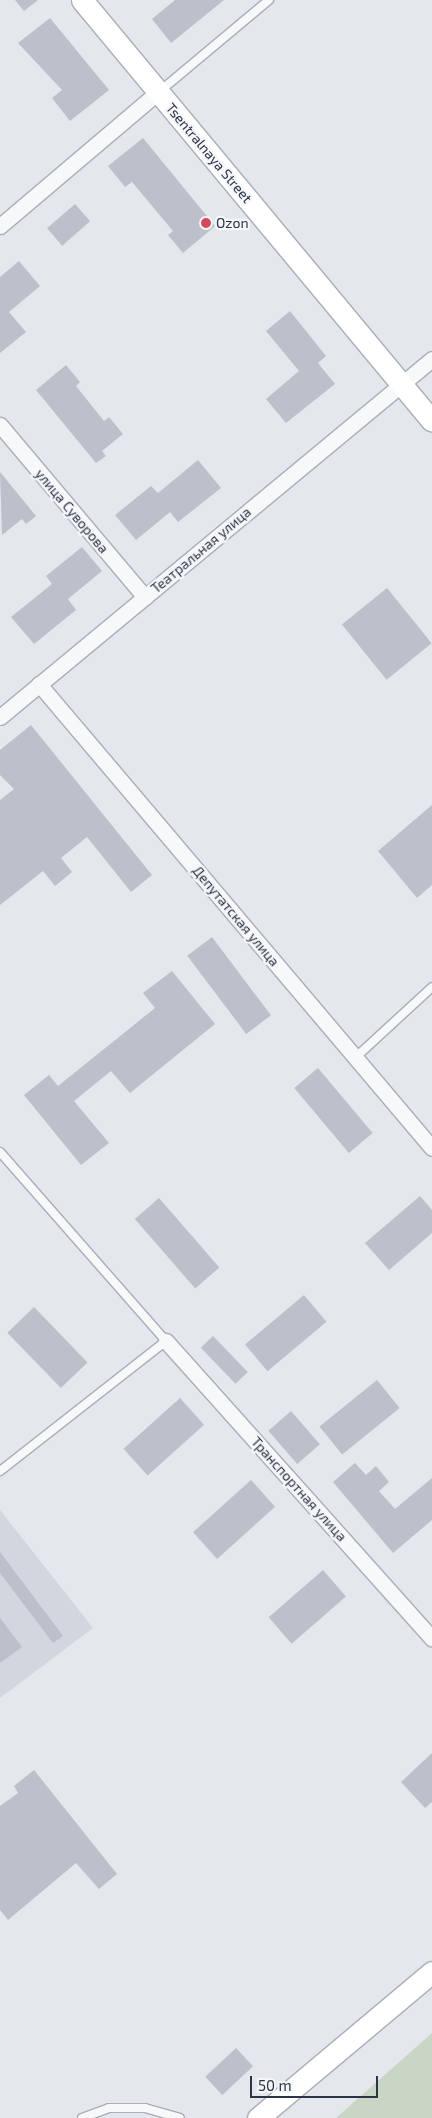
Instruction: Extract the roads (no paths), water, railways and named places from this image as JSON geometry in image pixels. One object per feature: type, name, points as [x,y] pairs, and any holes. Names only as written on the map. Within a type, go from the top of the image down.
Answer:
[{"type":"main road","name":"Tsentralnaya Street","points":[[82,0],[432,421]]},
{"type":"main road","points":[[258,2118],[432,1972]]},
{"type":"street","points":[[0,226],[158,92]]},
{"type":"street","name":"Театральная улица","points":[[0,717],[432,359]]},
{"type":"street","name":"улица Суворова","points":[[0,425],[144,597]]},
{"type":"street","name":"Депутатская улица","points":[[40,684],[432,1148]]},
{"type":"street","name":"Транспортная улица","points":[[166,1340],[432,1638]]},
{"type":"lane","points":[[158,92],[268,0]]},
{"type":"lane","points":[[356,1058],[432,987]]},
{"type":"lane","points":[[0,1152],[166,1340],[0,1472]]},
{"type":"lane","points":[[82,2118],[109,2108],[145,2108],[180,2118]]},
{"type":"place","name":"Ozon","points":[[206,223]]}]
